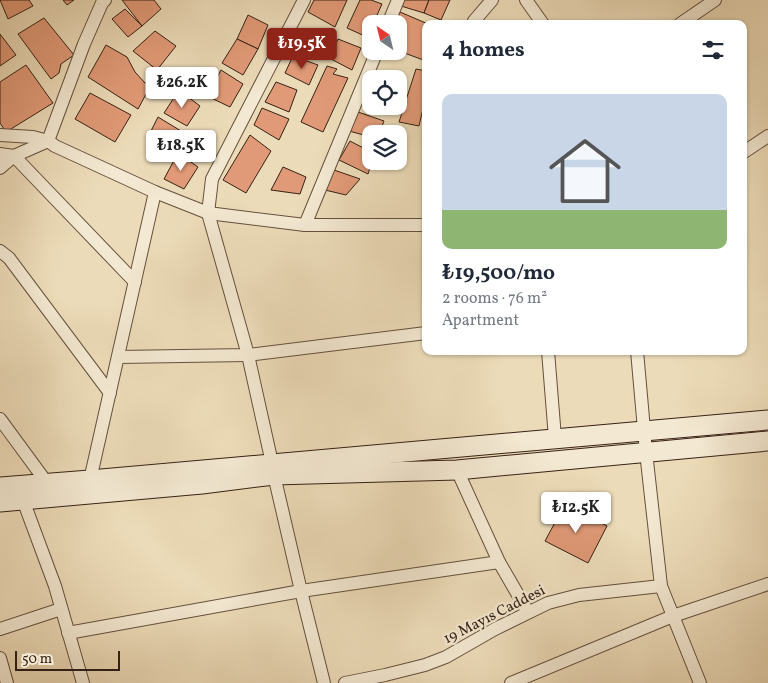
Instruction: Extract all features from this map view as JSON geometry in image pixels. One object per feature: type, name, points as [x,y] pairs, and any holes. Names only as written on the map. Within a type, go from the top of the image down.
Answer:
[{"type":"main road","points":[[0,487],[273,469],[555,438],[768,420]]},
{"type":"main road","points":[[0,502],[202,484],[273,469],[457,470],[768,441]]},
{"type":"street","points":[[0,168],[14,156],[48,141],[84,44],[105,0]]},
{"type":"street","points":[[304,0],[212,179],[208,213],[248,354],[300,591],[324,683]]},
{"type":"street","points":[[392,15],[398,0]]},
{"type":"street","points":[[475,20],[492,0]]},
{"type":"street","points":[[526,0],[540,20]]},
{"type":"street","points":[[686,20],[715,0]]},
{"type":"street","points":[[305,225],[373,60]]},
{"type":"street","points":[[0,135],[33,137],[48,141],[55,146],[155,192],[208,213],[305,225],[422,225]]},
{"type":"street","points":[[747,150],[768,136]]},
{"type":"street","points":[[0,154],[14,156],[135,282]]},
{"type":"street","points":[[90,480],[155,192]]},
{"type":"street","points":[[0,251],[9,258],[110,393]]},
{"type":"street","points":[[118,357],[248,354],[422,333]]},
{"type":"street","points":[[548,355],[555,438]]},
{"type":"street","points":[[637,355],[660,586],[700,683]]},
{"type":"street","points":[[0,419],[47,483]]},
{"type":"street","points":[[457,470],[499,562],[528,612]]},
{"type":"street","points":[[23,500],[55,586],[84,683]]},
{"type":"street","points":[[68,633],[300,591],[499,562]]},
{"type":"street","points":[[511,683],[673,616],[768,584]]},
{"type":"street","name":"19 Mayıs Caddesi","points":[[345,683],[395,678],[446,657],[495,629],[548,603],[579,595],[660,586]]},
{"type":"street","points":[[0,629],[61,608]]},
{"type":"street","points":[[0,658],[7,683]]},
{"type":"building","points":[[0,0],[29,0],[33,6],[8,19]]},
{"type":"building","points":[[63,0],[74,0],[67,5]]},
{"type":"building","points":[[122,0],[154,0],[161,9],[142,26]]},
{"type":"building","points":[[314,0],[347,0],[335,27],[308,12]]},
{"type":"building","points":[[360,0],[371,0],[382,4],[377,15],[362,15],[362,35],[347,28]]},
{"type":"building","points":[[403,0],[429,0],[424,13],[401,6]]},
{"type":"building","points":[[429,0],[450,0],[441,20],[424,13]]},
{"type":"building","points":[[125,9],[142,26],[128,37],[112,19]]},
{"type":"building","points":[[248,15],[268,25],[258,49],[237,39]]},
{"type":"building","points":[[408,15],[422,21],[422,60],[408,54]]},
{"type":"building","points":[[44,18],[74,55],[61,64],[59,73],[51,79],[18,34]]},
{"type":"building","points":[[155,31],[176,46],[157,70],[133,51]]},
{"type":"building","points":[[0,34],[16,55],[0,66]]},
{"type":"building","points":[[237,39],[258,49],[243,75],[222,63]]},
{"type":"building","points":[[338,39],[361,48],[352,70],[329,58]]},
{"type":"building","points":[[106,45],[127,57],[135,72],[145,83],[151,85],[138,109],[88,77]]},
{"type":"building","points":[[293,56],[318,65],[309,85],[285,73]]},
{"type":"building","points":[[26,65],[53,103],[6,132],[0,123],[0,82]]},
{"type":"building","points":[[327,66],[337,69],[333,74],[348,78],[323,132],[301,122]]},
{"type":"building","points":[[416,69],[422,70],[422,113],[419,126],[399,122],[401,115],[407,115],[407,97]]},
{"type":"building","points":[[221,70],[243,84],[230,107],[207,96]]},
{"type":"building","points":[[276,82],[297,90],[289,112],[265,102]]},
{"type":"building","points":[[179,90],[200,106],[187,126],[164,113]]},
{"type":"building","points":[[90,93],[131,115],[115,142],[75,119]]},
{"type":"building","points":[[262,108],[289,119],[279,140],[254,125]]},
{"type":"building","points":[[358,112],[362,115],[384,121],[382,125],[362,125],[362,135],[349,131]]},
{"type":"building","points":[[158,117],[181,131],[169,153],[147,139]]},
{"type":"building","points":[[250,135],[271,151],[246,193],[223,180]]},
{"type":"building","points":[[350,141],[362,147],[362,170],[369,170],[368,174],[339,160]]},
{"type":"building","points":[[178,153],[198,167],[184,189],[164,179]]},
{"type":"building","points":[[283,167],[306,177],[300,194],[271,190]]},
{"type":"building","points":[[334,170],[360,179],[346,195],[325,190]]},
{"type":"building","points":[[565,504],[607,526],[588,563],[545,541]]}]
